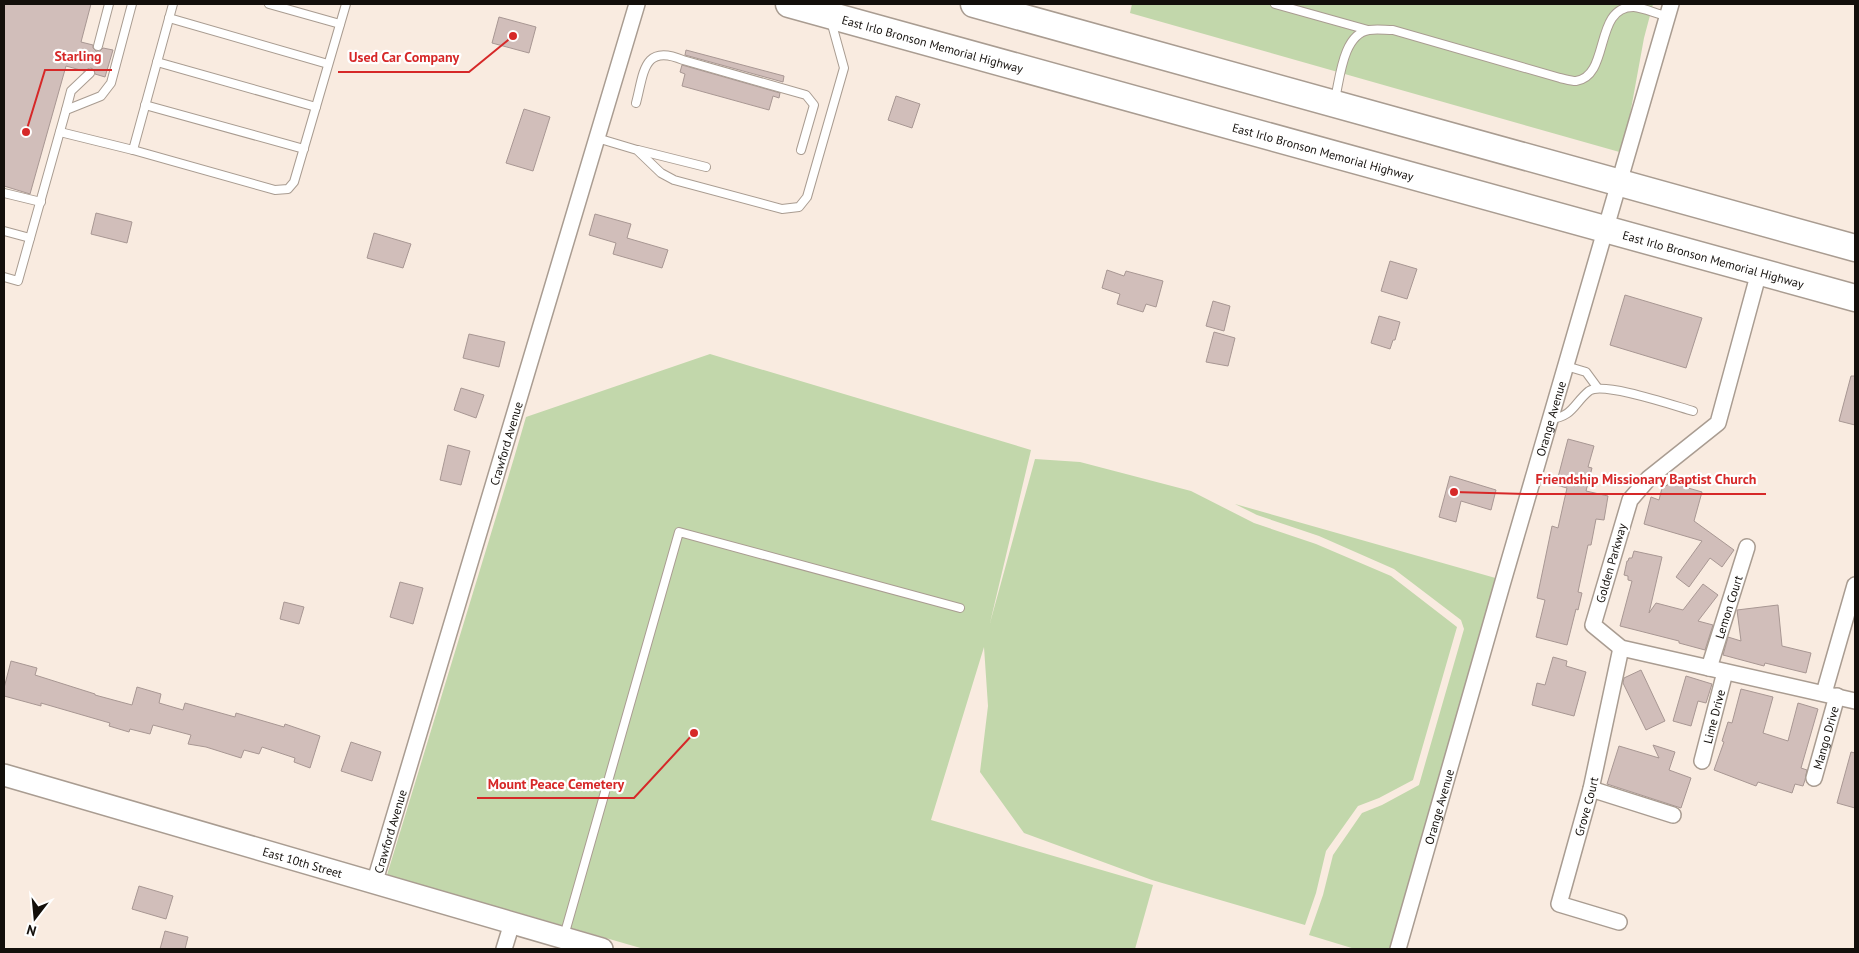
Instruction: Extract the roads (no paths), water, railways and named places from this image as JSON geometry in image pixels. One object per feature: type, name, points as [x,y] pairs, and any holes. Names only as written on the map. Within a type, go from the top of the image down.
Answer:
[{"type":"highway","name":"East Irlo Bronson Memorial Highway","points":[[790,4],[1855,298]]},
{"type":"highway","points":[[974,4],[1855,248]]},
{"type":"street","name":"Crawford Avenue","points":[[374,884],[638,4]]},
{"type":"street","name":"Orange Avenue","points":[[1398,949],[1669,10]]},
{"type":"street","name":"Golden Parkway","points":[[1759,272],[1718,423],[1649,478],[1630,500],[1593,625],[1621,648],[1855,701]]},
{"type":"street","name":"Lemon Court","points":[[1709,668],[1746,547]]},
{"type":"street","name":"Mango Drive","points":[[1814,778],[1855,584]]},
{"type":"street","name":"Grove Court","points":[[1619,922],[1559,904],[1591,790],[1621,648]]},
{"type":"street","name":"Lime Drive","points":[[1702,761],[1725,672]]},
{"type":"street","name":"East 10th Street","points":[[4,775],[602,949]]},
{"type":"street","points":[[1591,790],[1673,815]]},
{"type":"street","points":[[504,949],[512,924]]},
{"type":"lane","points":[[98,46],[109,4]]},
{"type":"lane","points":[[66,110],[101,96],[111,83],[132,4]]},
{"type":"lane","points":[[133,150],[173,4]]},
{"type":"lane","points":[[269,4],[340,24]]},
{"type":"lane","points":[[60,132],[133,150],[275,190],[288,190],[294,182],[346,4]]},
{"type":"lane","points":[[1275,4],[1368,30],[1392,30],[1560,78],[1576,80],[1588,75],[1595,64],[1609,22],[1615,14],[1633,7],[1669,10]]},
{"type":"lane","points":[[637,150],[661,173],[674,180],[782,210],[799,208],[804,203],[810,189],[844,68],[829,15]]},
{"type":"lane","points":[[169,18],[328,64]]},
{"type":"lane","points":[[1334,103],[1346,51],[1352,40],[1368,30]]},
{"type":"lane","points":[[636,103],[644,72],[652,58],[658,55],[671,55],[806,95],[814,105],[801,150]]},
{"type":"lane","points":[[157,62],[316,107]]},
{"type":"lane","points":[[4,277],[18,281],[72,91],[90,73]]},
{"type":"lane","points":[[145,105],[304,149]]},
{"type":"lane","points":[[597,138],[706,167]]},
{"type":"lane","points":[[4,192],[41,202]]},
{"type":"lane","points":[[4,231],[30,238]]},
{"type":"lane","points":[[1566,366],[1586,372],[1597,387]]},
{"type":"lane","points":[[1550,419],[1560,418],[1568,414],[1590,390],[1597,387],[1613,389],[1693,411]]},
{"type":"lane","points":[[564,938],[679,532],[960,608]]},
{"type":"place","name":"Used Car Company","points":[[513,36]]},
{"type":"place","name":"Starling","points":[[26,132]]},
{"type":"place","name":"Friendship Missionary Baptist Church","points":[[1454,492]]},
{"type":"place","name":"Mount Peace Cemetery","points":[[694,733]]}]
